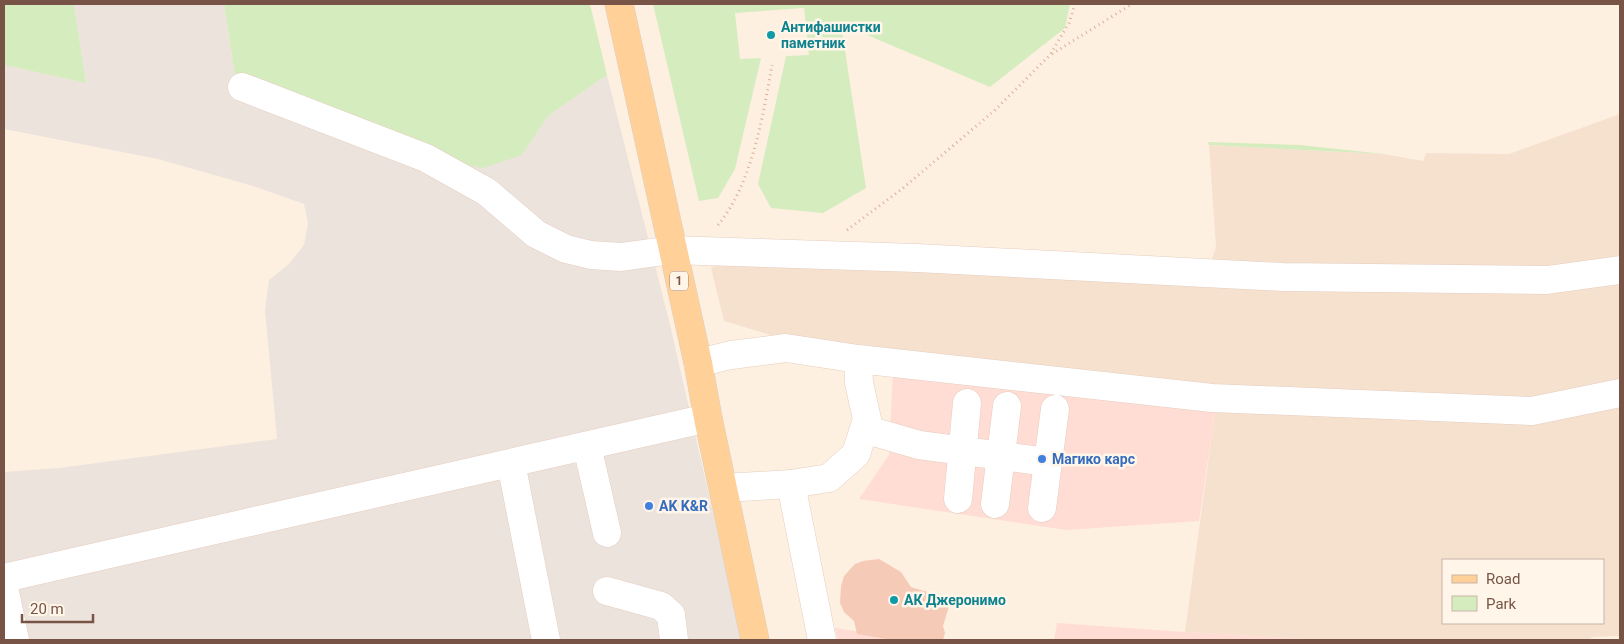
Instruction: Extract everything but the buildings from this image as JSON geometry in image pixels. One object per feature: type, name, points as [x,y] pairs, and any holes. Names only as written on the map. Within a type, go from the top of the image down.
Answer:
[{"type":"main road","name":"1","points":[[619,4],[698,363],[755,640]]},
{"type":"street","points":[[242,86],[426,158],[488,192],[536,234],[566,249],[592,255],[621,257],[672,250],[1283,277],[1547,280],[1620,270]]},
{"type":"street","points":[[698,363],[731,355],[786,348],[858,359],[1232,399],[1532,411],[1620,393]]},
{"type":"street","points":[[724,488],[791,484],[829,478],[856,454],[867,419],[859,383],[858,359]]},
{"type":"street","points":[[958,499],[967,403]]},
{"type":"street","points":[[995,504],[1007,406]]},
{"type":"street","points":[[1042,508],[1055,409]]},
{"type":"street","points":[[4,578],[708,418]]},
{"type":"street","points":[[864,429],[918,445],[1048,462]]},
{"type":"street","points":[[587,446],[607,533]]},
{"type":"street","points":[[511,463],[546,640]]},
{"type":"street","points":[[791,484],[822,640]]},
{"type":"street","points":[[4,587],[15,640]]},
{"type":"street","points":[[607,590],[661,606],[672,615],[674,640]]},
{"type":"path","points":[[1050,55],[1069,23],[1075,4]]},
{"type":"path","points":[[814,255],[910,183],[994,111],[1050,55],[1132,4]]},
{"type":"path","points":[[714,228],[719,224],[728,208],[753,156],[772,65]]},
{"type":"shaded area","points":[[74,4],[224,4],[237,89],[522,155],[548,116],[607,75],[671,329],[742,640],[4,640],[4,472],[59,468],[277,439],[265,310],[269,280],[289,264],[304,245],[308,223],[304,204],[253,186],[158,159],[4,129],[4,65],[86,83]]},
{"type":"shaded area","points":[[1620,114],[1620,636],[1594,637],[1587,640],[1323,640],[1185,632],[1215,412],[893,372],[724,321],[711,268],[762,241],[907,244],[983,252],[1211,262],[1216,247],[1209,145],[1384,154],[1423,161],[1426,153],[1509,154]]},
{"type":"shaded area","points":[[893,372],[1215,412],[1199,521],[1066,530],[859,499],[889,455]]},
{"type":"shaded area","points":[[1057,623],[1185,632],[1323,640],[1054,640]]},
{"type":"shaded area","points":[[835,628],[918,640],[838,640]]},
{"type":"green space","points":[[4,4],[74,4],[86,83],[4,65]]},
{"type":"green space","points":[[224,4],[590,4],[607,75],[548,116],[522,155],[483,168],[456,163],[237,89]]},
{"type":"green space","points":[[653,4],[1070,4],[1065,28],[990,87],[841,24],[866,188],[823,213],[771,208],[758,184],[786,56],[809,55],[804,8],[735,13],[740,59],[761,58],[735,169],[718,198],[699,201]]},
{"type":"green space","points":[[1208,142],[1300,145],[1384,154],[1209,145]]},
{"type":"place","name":"Антифашистки паметник","points":[[771,35]]},
{"type":"place","name":"Магико карс","points":[[1042,459]]},
{"type":"place","name":"AK K&R","points":[[649,506]]},
{"type":"place","name":"АК Джеронимо","points":[[894,600]]}]
